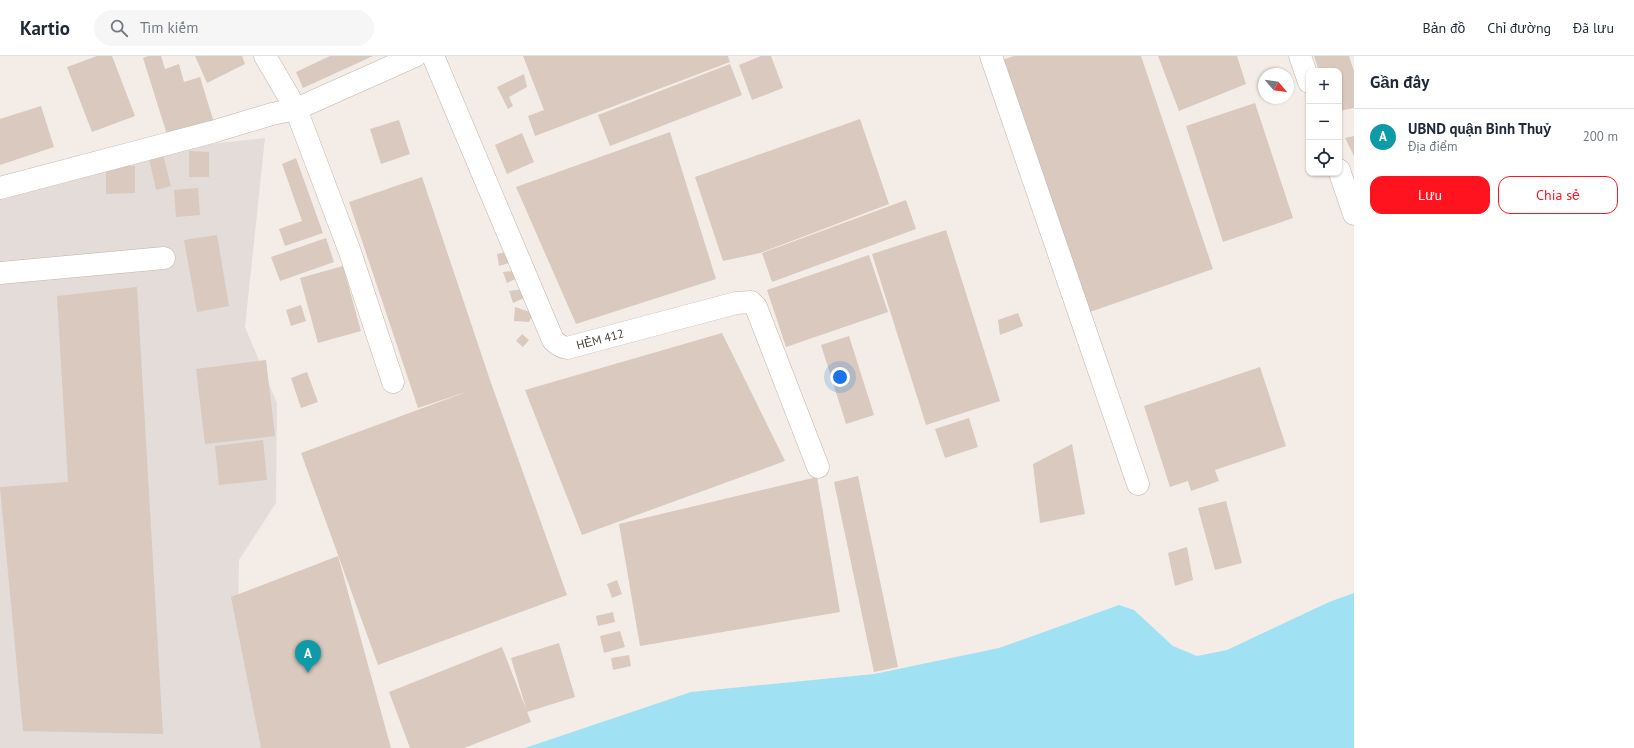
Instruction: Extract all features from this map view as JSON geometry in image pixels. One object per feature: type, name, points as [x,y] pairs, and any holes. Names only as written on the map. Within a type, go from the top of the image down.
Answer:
[{"type":"street","points":[[265,56],[296,109],[350,252],[393,382]]},
{"type":"street","points":[[0,188],[212,132],[272,114],[296,109],[415,56]]},
{"type":"street","name":"HẺM 412","points":[[433,56],[553,340],[567,348],[736,303],[751,302],[756,307],[818,467]]},
{"type":"street","points":[[991,56],[1138,484]]},
{"type":"street","points":[[1300,56],[1306,73]]},
{"type":"street","points":[[1341,176],[1354,214]]},
{"type":"street","points":[[0,273],[164,258]]},
{"type":"shaded area","points":[[265,138],[245,327],[277,403],[276,503],[239,560],[238,628],[277,748],[0,748],[0,196],[101,156]]},
{"type":"water","points":[[1354,593],[1354,748],[525,748],[691,692],[874,674],[999,648],[1119,605],[1134,610],[1173,646],[1197,656],[1227,650],[1329,602]]},
{"type":"building","points":[[97,56],[112,56],[135,116],[92,132],[67,67]]},
{"type":"building","points":[[148,56],[161,56],[165,69],[179,64],[184,82],[200,77],[215,126],[169,141],[143,58]]},
{"type":"building","points":[[195,56],[242,56],[245,64],[207,83]]},
{"type":"building","points":[[330,56],[373,56],[303,88],[296,72]]},
{"type":"building","points":[[523,56],[728,56],[730,62],[535,136],[528,116],[544,110]]},
{"type":"building","points":[[761,56],[771,56],[783,88],[752,100],[739,65]]},
{"type":"building","points":[[1014,56],[1141,56],[1213,269],[1087,313],[1002,60]]},
{"type":"building","points":[[1158,56],[1237,56],[1246,84],[1179,111]]},
{"type":"building","points":[[1314,56],[1349,56],[1354,71],[1354,108],[1342,110],[1342,68],[1318,68]]},
{"type":"building","points":[[730,64],[742,95],[610,146],[598,115]]},
{"type":"building","points":[[524,74],[527,87],[509,97],[513,106],[508,109],[497,87]]},
{"type":"building","points":[[1255,103],[1293,218],[1223,242],[1186,126]]},
{"type":"building","points":[[41,106],[54,147],[0,165],[0,119]]},
{"type":"building","points":[[860,119],[889,204],[760,253],[723,261],[695,177]]},
{"type":"building","points":[[399,120],[410,154],[381,164],[370,129]]},
{"type":"building","points":[[670,132],[716,279],[576,324],[516,187]]},
{"type":"building","points":[[522,133],[534,162],[507,174],[495,145]]},
{"type":"building","points":[[1354,136],[1354,156],[1345,138]]},
{"type":"building","points":[[189,151],[209,152],[209,177],[189,177]]},
{"type":"building","points":[[163,155],[171,186],[156,190],[149,158]]},
{"type":"building","points":[[296,158],[323,233],[285,246],[279,229],[302,221],[282,164]]},
{"type":"building","points":[[106,166],[135,166],[135,193],[106,194]]},
{"type":"building","points":[[422,177],[491,383],[567,595],[378,665],[301,453],[469,391],[418,408],[349,202]]},
{"type":"building","points":[[198,188],[200,215],[176,217],[174,190]]},
{"type":"building","points":[[906,200],[916,229],[772,282],[762,253]]},
{"type":"building","points":[[946,230],[1000,401],[926,425],[872,254]]},
{"type":"building","points":[[217,235],[229,306],[197,312],[184,240]]},
{"type":"building","points":[[326,238],[334,262],[280,281],[271,257]]},
{"type":"building","points":[[506,252],[509,263],[499,266],[497,254]]},
{"type":"building","points":[[869,255],[888,312],[786,347],[767,290]]},
{"type":"building","points":[[343,266],[361,331],[318,343],[300,278]]},
{"type":"building","points":[[514,271],[518,278],[507,283],[503,272]]},
{"type":"building","points":[[137,287],[163,734],[23,731],[0,487],[68,482],[57,296]]},
{"type":"building","points":[[524,289],[524,298],[513,303],[509,291]]},
{"type":"building","points":[[301,305],[306,321],[291,326],[286,310]]},
{"type":"building","points":[[515,307],[533,313],[529,322],[514,321]]},
{"type":"building","points":[[1018,313],[1023,326],[1000,335],[998,320]]},
{"type":"building","points":[[722,333],[785,461],[582,535],[525,390]]},
{"type":"building","points":[[522,334],[529,340],[523,347],[516,341]]},
{"type":"building","points":[[849,336],[874,415],[846,424],[821,345]]},
{"type":"building","points":[[266,360],[275,436],[205,444],[196,369]]},
{"type":"building","points":[[1260,367],[1286,446],[1215,470],[1219,481],[1191,491],[1188,481],[1170,487],[1144,406]]},
{"type":"building","points":[[307,372],[318,402],[301,408],[291,378]]},
{"type":"building","points":[[969,418],[978,447],[945,458],[935,429]]},
{"type":"building","points":[[263,440],[267,480],[219,485],[215,446]]},
{"type":"building","points":[[1072,444],[1085,514],[1040,523],[1033,464]]},
{"type":"building","points":[[858,476],[898,667],[874,672],[834,482]]},
{"type":"building","points":[[817,477],[840,612],[640,646],[619,524]]},
{"type":"building","points":[[1226,501],[1242,563],[1215,570],[1198,508]]},
{"type":"building","points":[[1187,547],[1193,580],[1175,586],[1168,553]]},
{"type":"building","points":[[338,556],[391,748],[261,748],[231,597]]},
{"type":"building","points":[[617,580],[622,594],[612,598],[607,584]]},
{"type":"building","points":[[613,612],[615,622],[598,626],[596,616]]},
{"type":"building","points":[[620,631],[625,647],[604,653],[600,636]]},
{"type":"building","points":[[559,643],[575,697],[527,712],[511,658]]},
{"type":"building","points":[[502,647],[531,722],[464,748],[410,748],[389,692]]},
{"type":"building","points":[[629,655],[631,666],[613,670],[611,658]]},
{"type":"place","name":"UBND quận Bình Thuỷ","points":[[308,673]]}]
